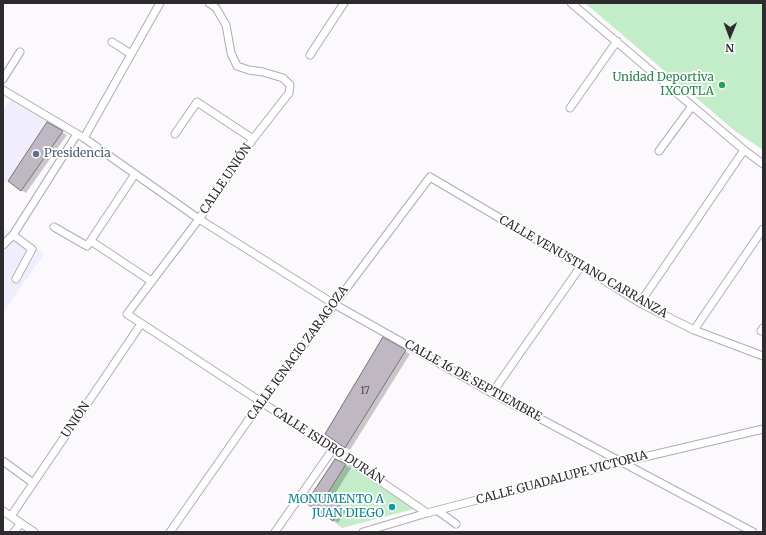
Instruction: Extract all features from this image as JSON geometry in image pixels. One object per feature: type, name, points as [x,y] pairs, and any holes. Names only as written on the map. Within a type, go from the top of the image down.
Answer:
[{"type":"street","points":[[3,245],[13,235],[80,136],[131,54],[160,3]]},
{"type":"street","name":"CALLE UNIÓN","points":[[199,218],[253,139],[289,93],[290,85],[283,78],[237,66],[231,53],[226,25],[216,8],[209,3]]},
{"type":"street","points":[[310,55],[344,3]]},
{"type":"street","points":[[571,3],[744,150],[763,164]]},
{"type":"street","points":[[570,108],[617,41]]},
{"type":"street","points":[[112,42],[131,54]]},
{"type":"street","points":[[3,79],[20,52]]},
{"type":"street","name":"CALLE 16 DE SEPTIEMBRE","points":[[3,90],[80,136],[199,218],[334,304],[492,393],[753,532]]},
{"type":"street","points":[[175,134],[197,102],[253,139]]},
{"type":"street","points":[[659,151],[692,106]]},
{"type":"street","points":[[640,303],[744,150]]},
{"type":"street","points":[[54,227],[87,246],[135,174]]},
{"type":"street","name":"CALLE VENUSTIANO CARRANZA","points":[[430,177],[581,266],[640,303],[694,330],[763,356]]},
{"type":"street","name":"CALLE IGNACIO ZARAGOZA","points":[[170,532],[261,402],[430,177]]},
{"type":"street","points":[[91,241],[151,281],[199,218]]},
{"type":"street","points":[[694,330],[763,229]]},
{"type":"street","points":[[13,235],[32,249],[16,279]]},
{"type":"street","points":[[492,393],[581,266]]},
{"type":"street","name":"CALLE ISIDRO DURÁN","points":[[151,281],[128,314],[427,513]]},
{"type":"street","name":"UNIÓN","points":[[11,516],[141,324]]},
{"type":"street","name":"CALLE GUADALUPE VICTORIA","points":[[363,532],[427,513],[623,462],[763,429]]},
{"type":"street","points":[[275,532],[333,449]]},
{"type":"street","points":[[3,461],[32,483]]},
{"type":"street","points":[[3,510],[34,532]]},
{"type":"street","points":[[438,511],[456,524]]},
{"type":"street","points":[[14,532],[21,523]]},
{"type":"shaded area","points":[[12,97],[46,119],[41,131],[3,187],[3,110]]},
{"type":"shaded area","points":[[3,227],[44,254],[3,313]]},
{"type":"green space","name":"Unidad Deportiva IXCOTLA","points":[[585,3],[763,3],[763,150],[735,131]]},
{"type":"green space","points":[[346,464],[414,509],[342,528],[333,521],[341,507],[326,496]]},
{"type":"building","name":"Presidencia","points":[[47,122],[63,131],[21,191],[8,181]]},
{"type":"building","points":[[383,337],[406,350],[345,448],[325,434]]},
{"type":"building","points":[[335,459],[346,464],[326,496],[341,507],[333,521],[306,503]]},
{"type":"place","name":"Unidad Deportiva IXCOTLA","points":[[722,85]]},
{"type":"place","name":"Presidencia","points":[[36,154]]},
{"type":"place","name":"MONUMENTO A JUAN DIEGO","points":[[392,507]]}]
